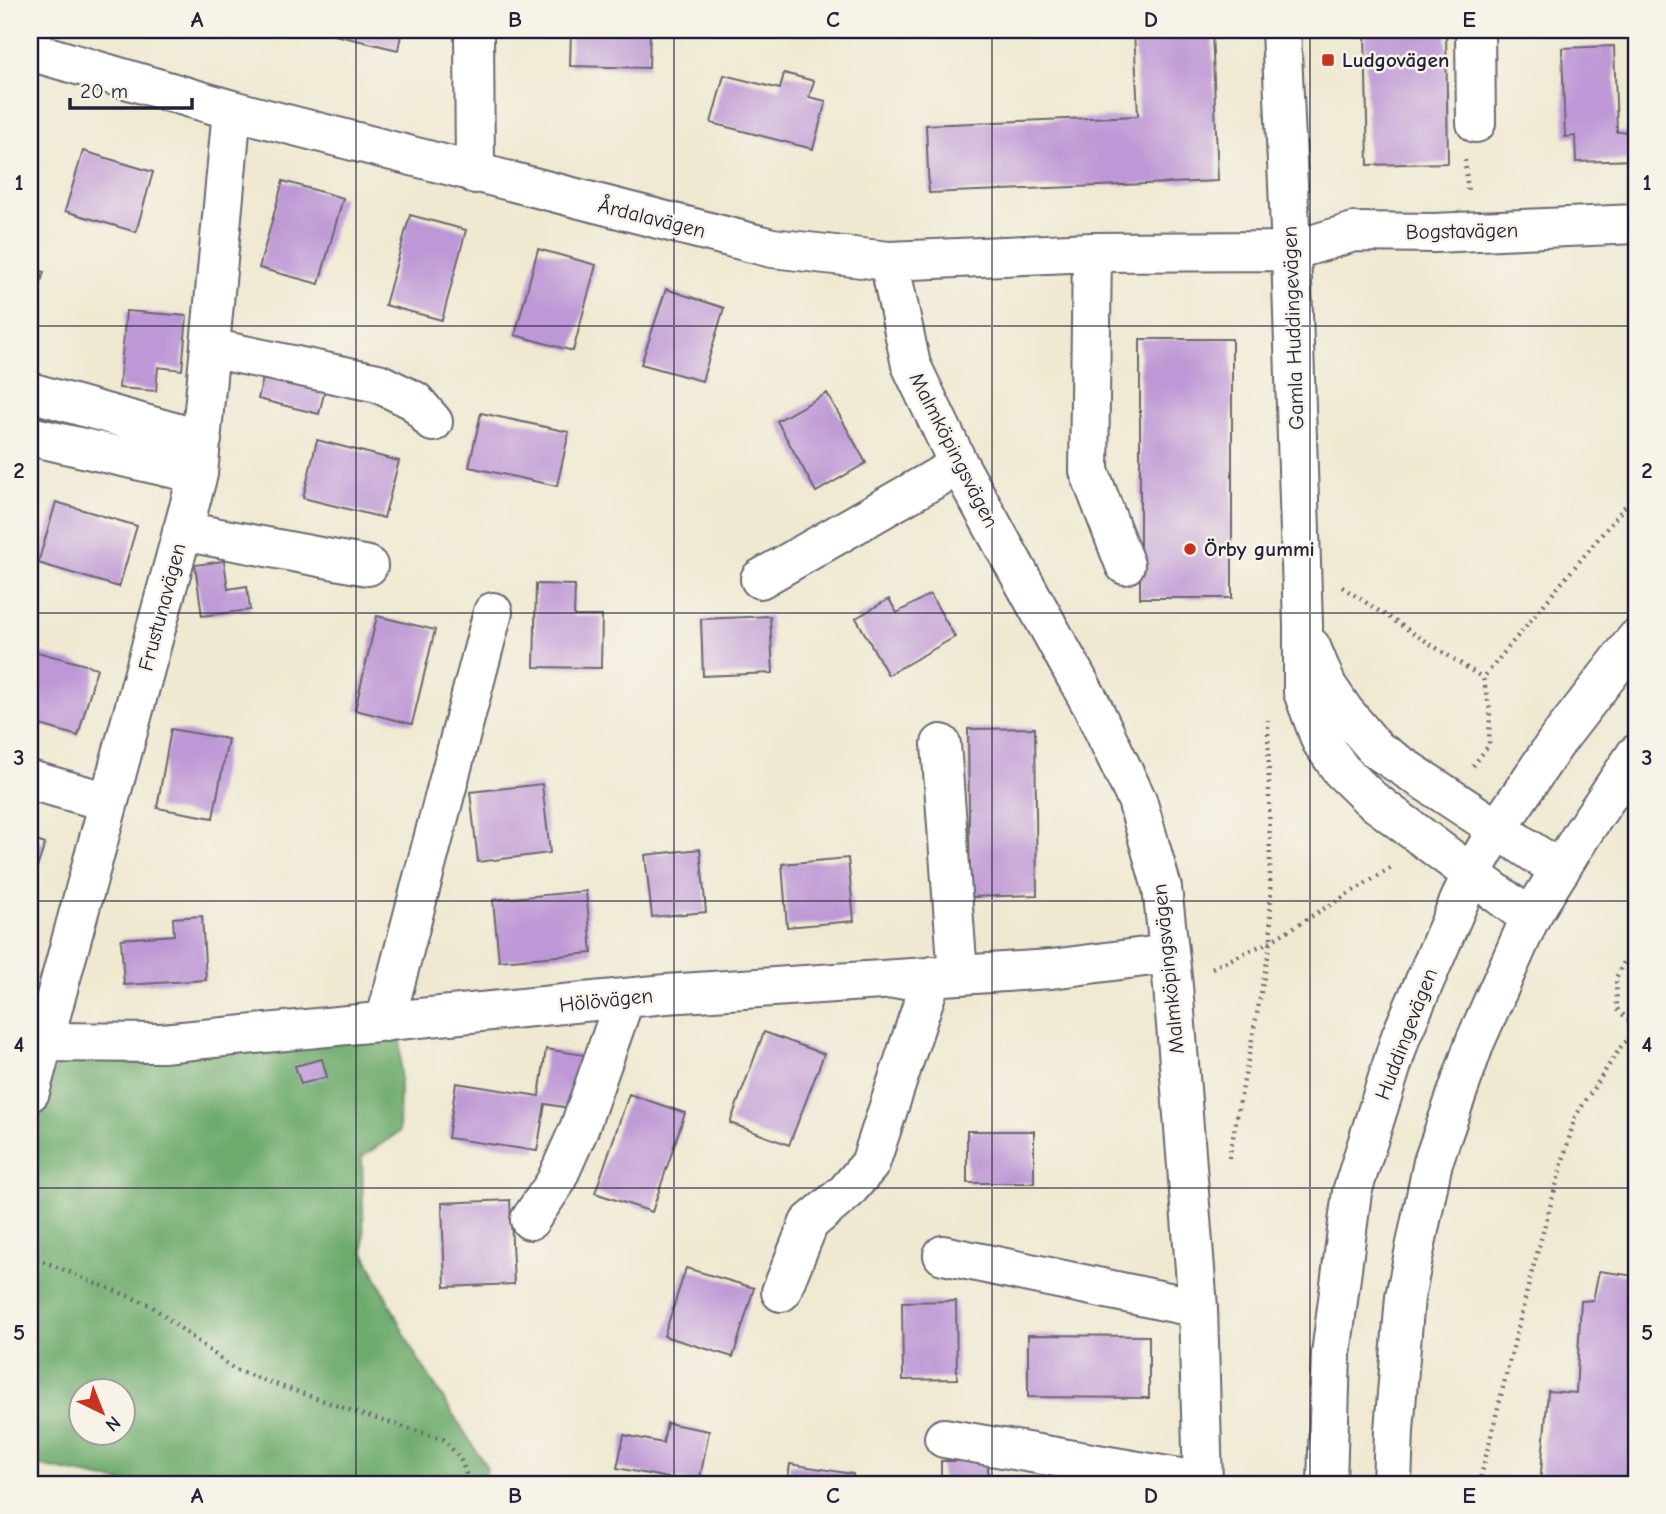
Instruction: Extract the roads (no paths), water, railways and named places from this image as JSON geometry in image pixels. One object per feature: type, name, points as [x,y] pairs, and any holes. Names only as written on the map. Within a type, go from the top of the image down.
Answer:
[{"type":"street","points":[[474,30],[475,174]]},
{"type":"street","name":"Gamla Huddingevägen","points":[[1280,30],[1291,251],[1303,692],[1321,741],[1341,770],[1371,799],[1530,918]]},
{"type":"street","points":[[1475,30],[1476,123]]},
{"type":"street","name":"Årdalavägen","points":[[30,51],[232,110],[772,248],[889,261],[1092,252],[1291,251]]},
{"type":"street","name":"Frustunavägen","points":[[30,1092],[183,531],[200,457],[232,110]]},
{"type":"street","name":"Bogstavägen","points":[[1291,251],[1354,232],[1472,232],[1636,224]]},
{"type":"street","points":[[1092,252],[1089,471],[1125,565]]},
{"type":"street","name":"Malmköpingsvägen","points":[[889,261],[911,365],[959,465],[1091,704],[1137,800],[1162,888],[1198,1308],[1203,1483]]},
{"type":"street","points":[[210,348],[378,383],[415,401],[433,422]]},
{"type":"street","points":[[30,392],[200,457]]},
{"type":"street","points":[[30,436],[200,457]]},
{"type":"street","points":[[760,579],[959,465]]},
{"type":"street","points":[[183,531],[368,566]]},
{"type":"street","points":[[385,1022],[493,611]]},
{"type":"street","name":"Gamla Huddingevägen","points":[[1303,625],[1327,686],[1376,749],[1560,870]]},
{"type":"street","name":"Huddingevägen","points":[[1327,1484],[1331,1354],[1352,1192],[1401,1035],[1471,874],[1498,828],[1557,741],[1636,639]]},
{"type":"street","points":[[781,1292],[809,1223],[846,1192],[870,1164],[945,976],[941,744]]},
{"type":"street","points":[[1392,1484],[1405,1297],[1433,1162],[1475,1042],[1530,918],[1636,754]]},
{"type":"street","points":[[30,780],[108,802]]},
{"type":"street","name":"Hölövägen","points":[[44,1042],[162,1044],[625,998],[1051,969],[1170,970]]},
{"type":"street","points":[[530,1220],[555,1183],[579,1129],[625,998]]},
{"type":"street","points":[[943,1255],[1198,1308]]},
{"type":"street","points":[[944,1438],[1203,1483]]},
{"type":"place","name":"Ludgovägen","points":[[1328,60]]},
{"type":"place","name":"Örby gummi","points":[[1190,549]]}]
